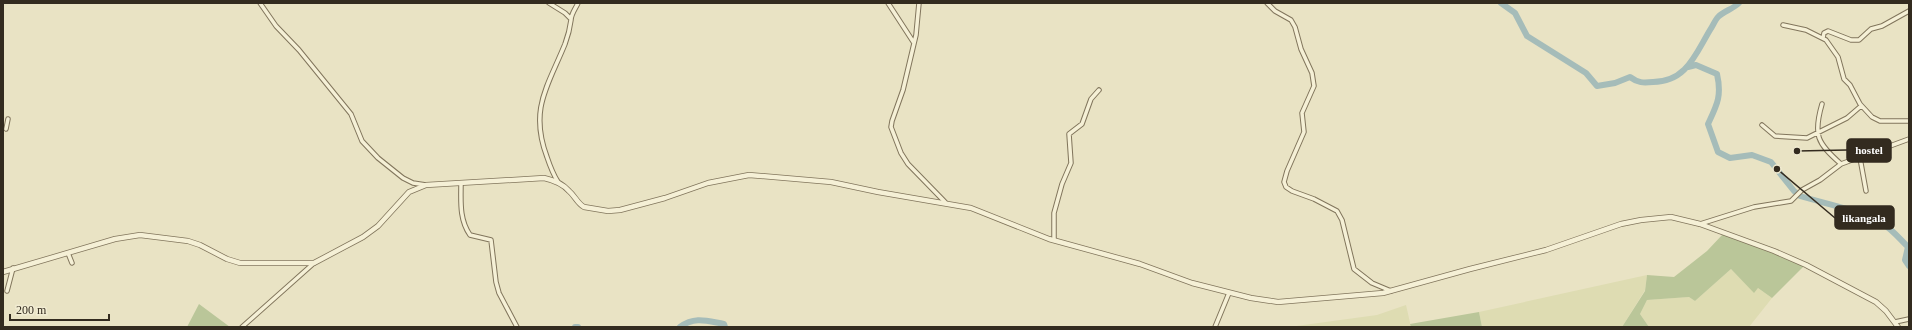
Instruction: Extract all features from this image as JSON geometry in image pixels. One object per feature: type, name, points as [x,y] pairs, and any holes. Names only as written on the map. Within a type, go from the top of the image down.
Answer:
[{"type":"street","points":[[260,3],[276,26],[299,50],[351,114],[362,141],[378,158],[403,178],[413,183],[426,185],[544,178],[558,183],[569,190],[580,205],[608,211],[636,206],[708,183],[757,174],[831,182],[899,196],[945,202],[976,209],[1054,240],[1120,257],[1157,269],[1192,283],[1229,293],[1278,302],[1371,295],[1392,291],[1546,250],[1609,228],[1641,220],[1671,217],[1700,224],[1771,249],[1806,265],[1876,302],[1885,309],[1896,325],[1909,319]]},
{"type":"street","points":[[549,3],[565,13],[570,19]]},
{"type":"street","points":[[558,183],[545,150],[539,123],[539,110],[554,68],[566,43],[570,28],[570,19],[578,3]]},
{"type":"street","points":[[888,3],[914,43]]},
{"type":"street","points":[[919,3],[914,43],[903,90],[892,121],[892,131],[908,164],[945,202]]},
{"type":"street","points":[[1267,3],[1294,24],[1312,73],[1314,86],[1302,114],[1304,132],[1287,171],[1284,182],[1286,187],[1337,211],[1342,220],[1354,269],[1372,283],[1392,291]]},
{"type":"street","points":[[1823,38],[1824,33],[1828,31],[1852,40],[1859,40],[1871,29],[1882,26],[1909,11]]},
{"type":"street","points":[[1784,25],[1806,30],[1823,38],[1838,57],[1844,78],[1850,84],[1862,106],[1876,119],[1909,119]]},
{"type":"street","points":[[1054,240],[1054,213],[1062,184],[1071,163],[1069,134],[1082,124],[1091,99],[1099,90]]},
{"type":"street","points":[[1822,104],[1817,124],[1818,133],[1821,142],[1827,151],[1841,164]]},
{"type":"street","points":[[1762,125],[1774,136],[1807,138],[1847,118],[1862,106]]},
{"type":"street","points":[[6,129],[8,119]]},
{"type":"street","points":[[1700,224],[1754,207],[1791,202],[1804,189],[1820,180],[1841,164],[1909,139]]},
{"type":"street","points":[[1860,158],[1866,191]]},
{"type":"street","points":[[461,183],[460,207],[464,222],[470,235],[491,240],[496,282],[517,327]]},
{"type":"street","points":[[242,327],[314,263],[363,237],[378,226],[409,192],[426,185]]},
{"type":"street","points":[[3,272],[115,239],[140,235],[188,241],[200,245],[227,259],[240,263],[314,263]]},
{"type":"street","points":[[68,253],[72,263]]},
{"type":"street","points":[[7,291],[13,268]]},
{"type":"street","points":[[1215,327],[1229,293]]},
{"type":"shaded area","points":[[1731,269],[1754,292],[1758,288],[1772,298],[1749,327],[1649,327],[1640,314],[1647,300],[1689,297],[1695,301]]},
{"type":"shaded area","points":[[1647,275],[1645,290],[1622,327],[1482,327],[1479,312]]},
{"type":"shaded area","points":[[1406,305],[1411,327],[1289,327],[1377,315]]},
{"type":"green space","points":[[1723,234],[1775,252],[1804,266],[1772,298],[1758,288],[1754,293],[1731,269],[1695,301],[1689,297],[1647,300],[1640,314],[1649,327],[1622,327],[1645,291],[1647,275],[1674,277],[1707,251]]},
{"type":"green space","points":[[199,304],[230,327],[187,327]]},
{"type":"green space","points":[[1479,312],[1482,327],[1411,327],[1410,324]]},
{"type":"waterway","points":[[1501,3],[1515,13],[1527,36],[1586,73],[1597,86],[1615,83],[1630,77],[1641,82],[1664,81],[1674,77],[1682,72],[1694,57],[1718,17],[1739,3]]},
{"type":"waterway","points":[[1688,67],[1696,65],[1717,74],[1719,88],[1718,100],[1708,124],[1718,152],[1730,158],[1752,155],[1771,162],[1794,191],[1800,196],[1851,210],[1884,224],[1908,247],[1905,260],[1909,266]]},
{"type":"waterway","points":[[680,327],[696,320],[724,324],[725,327]]},
{"type":"place","name":"hostel","points":[[1797,151]]},
{"type":"place","name":"likangala","points":[[1777,169]]}]
